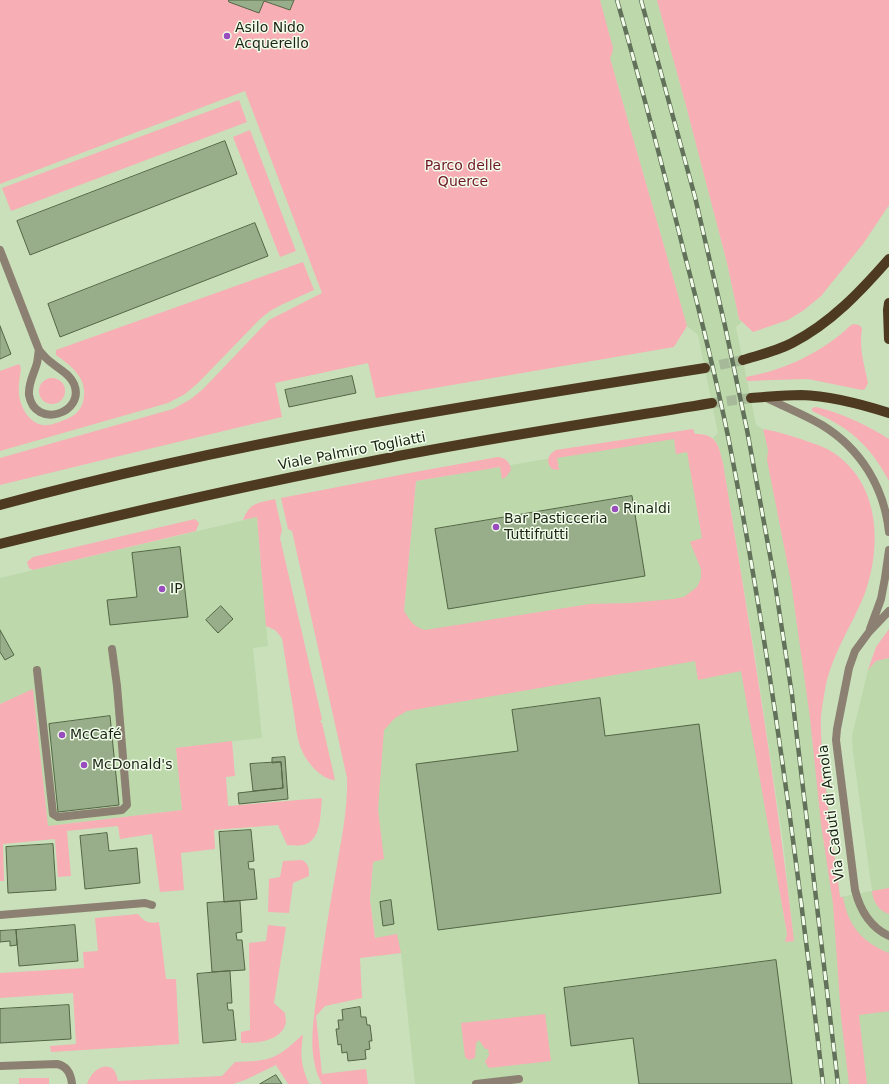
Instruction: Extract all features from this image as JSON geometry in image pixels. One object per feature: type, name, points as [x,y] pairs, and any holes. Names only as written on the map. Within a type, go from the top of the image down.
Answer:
[{"type":"main road","points":[[743,360],[791,344],[808,334],[842,308],[866,285],[889,259]]},
{"type":"main road","points":[[889,303],[889,339]]},
{"type":"main road","name":"Viale Palmiro Togliatti","points":[[0,505],[64,488],[293,437],[504,399],[705,368]]},
{"type":"main road","points":[[751,398],[801,395],[866,406],[889,413]]},
{"type":"main road","name":"Viale Palmiro Togliatti","points":[[0,544],[304,475],[390,458],[712,403]]},
{"type":"street","points":[[0,250],[39,350],[53,364],[67,374],[72,379],[75,386],[76,394],[74,400],[65,411],[58,414],[44,414],[33,405],[30,397],[29,387],[37,363],[39,350]]},
{"type":"street","points":[[763,397],[821,425],[841,439],[856,454],[879,489],[885,508],[889,532]]},
{"type":"street","name":"Via Caduti di Amola","points":[[869,632],[881,599],[889,550]]},
{"type":"street","name":"Via Caduti di Amola","points":[[889,611],[869,632],[855,651],[848,668],[837,729],[837,757],[855,890],[863,912],[874,926],[889,936]]},
{"type":"street","points":[[37,670],[53,814],[58,817],[122,810],[127,805],[117,686],[112,649]]},
{"type":"street","points":[[0,915],[146,903],[152,905]]},
{"type":"street","points":[[0,1066],[62,1065],[67,1069],[72,1084]]},
{"type":"street","points":[[476,1084],[519,1079]]},
{"type":"shaded area","points":[[589,0],[657,0],[727,263],[739,319],[742,322],[736,327],[756,425],[763,429],[815,639],[823,764],[840,897],[872,891],[852,736],[868,670],[876,661],[889,658],[889,1084],[415,1084],[401,953],[378,956],[370,899],[384,729],[404,611],[416,481],[695,434],[742,670],[787,934],[785,942],[794,941],[783,841],[755,655],[723,463],[718,445],[713,438],[718,433],[698,335],[687,326],[610,58]]},
{"type":"shaded area","points":[[257,517],[268,646],[253,648],[262,738],[176,748],[182,810],[48,826],[33,690],[0,704],[0,578]]},
{"type":"green space","name":"Parco delle Querce","points":[[0,0],[600,0],[613,48],[610,58],[687,326],[674,347],[376,398],[368,363],[275,383],[282,417],[0,485],[0,458],[173,409],[191,399],[203,389],[269,320],[322,293],[245,91],[0,184]]},
{"type":"green space","points":[[657,0],[889,0],[889,205],[863,244],[821,296],[804,310],[788,320],[753,332],[739,319],[727,263]]},
{"type":"green space","points":[[239,100],[247,122],[11,211],[2,188]]},
{"type":"green space","points":[[250,130],[296,251],[280,257],[233,137]]},
{"type":"green space","points":[[303,262],[314,290],[281,305],[260,319],[198,383],[185,394],[168,403],[0,451],[0,371],[19,364],[21,368],[19,395],[26,414],[38,424],[50,425],[59,422],[76,414],[82,406],[84,387],[74,369],[56,355],[56,350]]},
{"type":"green space","points":[[854,324],[859,325],[862,328],[862,350],[868,383],[865,389],[862,390],[808,379],[747,381],[746,377],[775,370],[803,358],[828,344]]},
{"type":"green space","points":[[52,378],[61,382],[65,391],[61,400],[52,404],[43,400],[39,391],[43,382]]},
{"type":"green space","points":[[816,407],[854,420],[889,439],[889,481],[882,468],[866,447],[848,431],[812,411],[812,408]]},
{"type":"green space","points":[[693,429],[695,434],[708,436],[715,441],[720,450],[723,463],[779,821],[794,941],[785,942],[787,934],[741,671],[698,680],[695,661],[407,711],[395,718],[384,730],[378,809],[384,859],[373,862],[370,899],[375,938],[397,934],[401,953],[360,958],[362,998],[325,1006],[316,1016],[322,1074],[366,1069],[368,1084],[322,1084],[314,1061],[312,1036],[313,1023],[326,928],[344,825],[347,778],[292,531],[288,529],[281,498],[498,457],[507,461],[511,470],[506,477],[502,479],[500,467],[416,481],[404,611],[415,625],[425,630],[590,604],[630,603],[674,599],[684,597],[697,587],[701,578],[701,569],[690,542],[702,538],[687,452],[676,454],[674,439],[557,458],[559,470],[552,469],[548,458],[556,450]]},
{"type":"green space","points":[[763,429],[788,435],[821,446],[846,462],[858,478],[867,495],[872,514],[875,533],[871,574],[860,605],[837,653],[828,677],[822,709],[821,724],[823,768],[840,897],[843,897],[848,916],[858,932],[871,944],[889,953],[889,1011],[859,1015],[867,1084],[849,1084],[841,1017],[833,904],[821,824],[810,718],[791,582],[767,460],[768,450]]},
{"type":"green space","points":[[275,499],[282,530],[280,538],[322,719],[320,722],[322,723],[335,780],[325,777],[316,770],[308,761],[299,744],[282,638],[275,630],[266,626],[257,517],[243,520],[255,504]]},
{"type":"green space","points":[[195,519],[199,523],[196,531],[33,570],[29,568],[27,562],[33,557]]},
{"type":"green space","points":[[889,629],[889,658],[876,661],[868,670],[876,647]]},
{"type":"green space","points":[[33,689],[48,826],[182,810],[176,748],[232,741],[235,776],[226,777],[228,806],[322,798],[317,833],[314,838],[303,845],[287,845],[278,825],[214,830],[215,849],[181,853],[184,890],[160,892],[152,834],[120,839],[118,826],[67,831],[71,876],[58,877],[55,839],[3,844],[4,881],[0,881],[0,704]]},
{"type":"green space","points":[[302,860],[308,866],[309,876],[293,883],[289,913],[268,912],[269,879],[280,877],[283,861]]},
{"type":"green space","points":[[889,888],[889,914],[882,911],[877,906],[872,891]]},
{"type":"green space","points":[[138,914],[147,922],[159,922],[166,979],[176,979],[179,1044],[51,1052],[50,1046],[76,1044],[73,993],[0,998],[0,973],[84,968],[83,952],[98,951],[95,918]]},
{"type":"green space","points":[[268,925],[286,927],[274,1003],[285,1013],[286,1022],[284,1029],[279,1034],[268,1040],[254,1043],[241,1043],[241,1032],[250,1030],[249,943],[266,941]]},
{"type":"green space","points":[[545,1014],[551,1061],[489,1068],[485,1062],[489,1055],[488,1049],[485,1049],[479,1040],[476,1043],[475,1058],[469,1060],[465,1057],[461,1023]]},
{"type":"green space","points":[[303,1035],[302,1060],[309,1084],[288,1084],[276,1065],[233,1084],[87,1084],[91,1076],[97,1070],[105,1067],[113,1069],[116,1073],[118,1081],[222,1076],[235,1062],[256,1061],[271,1058],[285,1050]]},
{"type":"green space","points":[[19,1078],[49,1078],[49,1084],[19,1084]]},
{"type":"building","points":[[229,0],[294,0],[290,10],[264,1],[259,13],[229,2]]},
{"type":"building","points":[[225,141],[237,174],[30,255],[17,221]]},
{"type":"building","points":[[255,223],[268,256],[60,337],[48,304]]},
{"type":"building","points":[[0,326],[11,354],[0,359]]},
{"type":"building","points":[[352,376],[356,393],[289,407],[285,390]]},
{"type":"building","points":[[632,496],[645,576],[448,609],[435,529]]},
{"type":"building","points":[[180,547],[188,617],[110,625],[107,600],[137,597],[132,553]]},
{"type":"building","points":[[221,606],[233,619],[218,633],[206,620]]},
{"type":"building","points":[[0,630],[14,655],[5,660],[0,652]]},
{"type":"building","points":[[600,698],[605,736],[699,724],[721,893],[438,930],[416,764],[518,751],[512,710]]},
{"type":"building","name":"McDonald's","points":[[110,716],[119,805],[58,812],[49,724]]},
{"type":"building","points":[[285,757],[288,799],[239,804],[238,793],[283,788],[281,762],[272,763],[272,758]]},
{"type":"building","points":[[281,762],[283,788],[253,791],[250,764]]},
{"type":"building","points":[[251,830],[254,861],[248,862],[249,869],[254,869],[257,899],[224,902],[219,832]]},
{"type":"building","points":[[107,833],[109,851],[137,848],[140,883],[85,889],[80,836]]},
{"type":"building","points":[[53,844],[56,890],[8,893],[6,847]]},
{"type":"building","points":[[391,900],[394,924],[383,926],[380,902]]},
{"type":"building","points":[[240,901],[242,932],[236,933],[237,940],[242,940],[245,970],[212,972],[207,903]]},
{"type":"building","points":[[75,925],[78,961],[19,966],[16,930]]},
{"type":"building","points":[[16,930],[17,945],[10,946],[10,941],[0,942],[0,931]]},
{"type":"building","points":[[776,960],[792,1084],[639,1084],[633,1038],[571,1046],[564,988]]},
{"type":"building","points":[[230,971],[232,1003],[227,1003],[228,1010],[233,1010],[236,1040],[203,1043],[197,974]]},
{"type":"building","points":[[69,1005],[71,1039],[0,1043],[0,1009]]},
{"type":"building","points":[[360,1007],[361,1017],[366,1017],[367,1025],[370,1025],[372,1041],[369,1041],[370,1049],[365,1050],[366,1059],[348,1061],[347,1052],[342,1053],[341,1044],[338,1045],[336,1029],[339,1029],[338,1020],[343,1020],[342,1010]]},
{"type":"building","points":[[276,1075],[282,1084],[260,1084]]},
{"type":"tunnel","points":[[705,368],[743,360]]},
{"type":"tunnel","points":[[712,403],[751,398]]},
{"type":"railway","points":[[617,0],[652,126],[696,298],[728,436],[757,597],[782,759],[804,921],[823,1084]]},
{"type":"railway","points":[[641,0],[695,197],[725,326],[747,430],[774,577],[792,695],[838,1084]]},
{"type":"place","name":"Asilo Nido Acquerello","points":[[227,36]]},
{"type":"place","name":"Rinaldi","points":[[615,509]]},
{"type":"place","name":"Bar Pasticceria Tuttifrutti","points":[[496,527]]},
{"type":"place","name":"IP","points":[[162,589]]},
{"type":"place","name":"McCafé","points":[[62,735]]},
{"type":"place","name":"McDonald's","points":[[84,765]]}]
